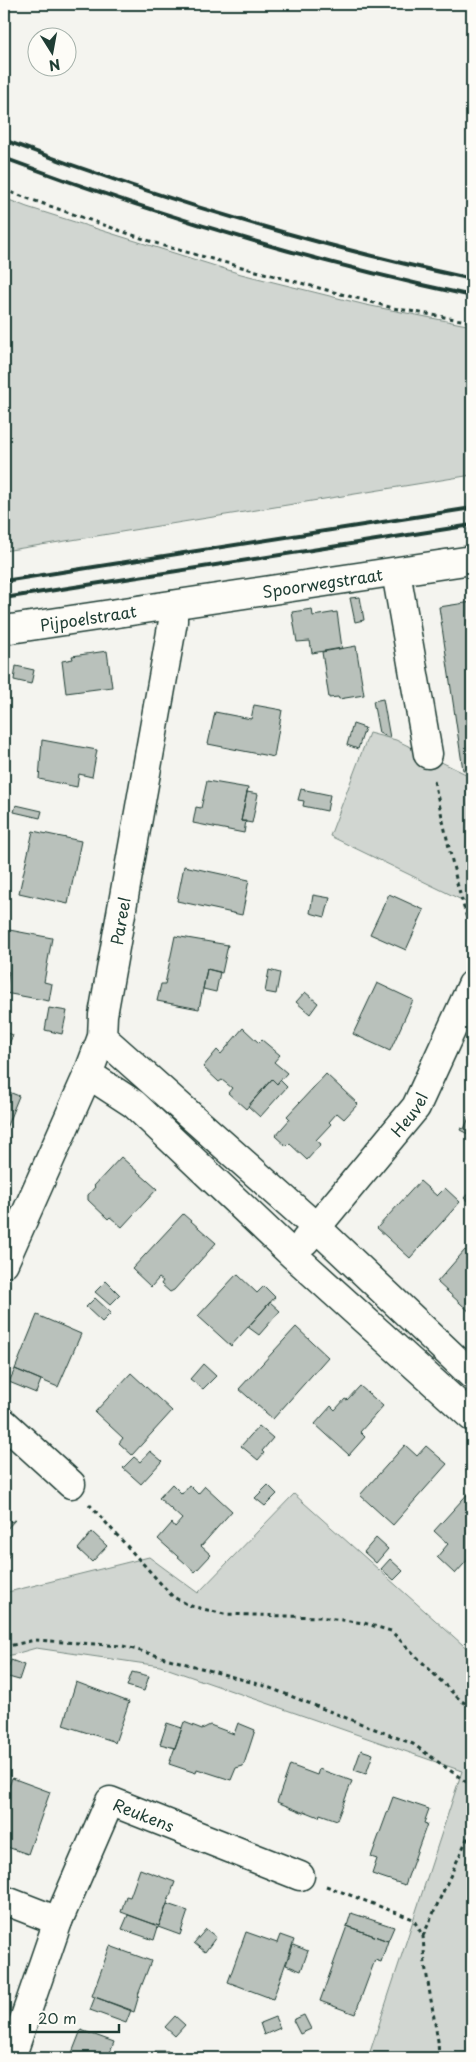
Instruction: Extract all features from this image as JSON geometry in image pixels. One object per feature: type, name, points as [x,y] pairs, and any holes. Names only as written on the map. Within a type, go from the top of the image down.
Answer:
[{"type":"street","name":"Spoorwegstraat","points":[[173,605],[472,560]]},
{"type":"street","points":[[396,572],[428,754]]},
{"type":"street","name":"Pijpoelstraat","points":[[4,630],[173,605]]},
{"type":"street","name":"Pareel","points":[[4,1263],[12,1220],[88,1074],[102,1036],[103,1015],[173,621],[173,605]]},
{"type":"street","name":"Heuvel","points":[[293,1255],[416,1107],[472,985]]},
{"type":"street","points":[[102,1036],[317,1228],[472,1376]]},
{"type":"street","points":[[88,1074],[134,1104],[293,1255],[472,1417]]},
{"type":"street","points":[[4,1423],[72,1484]]},
{"type":"street","name":"Reukens","points":[[11,2058],[58,1920],[110,1801],[300,1876]]},
{"type":"street","points":[[4,1900],[58,1920]]},
{"type":"path","points":[[4,190],[164,246],[393,308],[472,322]]},
{"type":"path","points":[[428,754],[457,883],[472,936]]},
{"type":"path","points":[[72,1484],[173,1597],[191,1606],[224,1614],[320,1618],[364,1623],[391,1631],[460,1700],[472,1707]]},
{"type":"path","points":[[4,1647],[35,1640],[123,1646],[265,1686],[413,1744],[472,1786],[472,1795]]},
{"type":"path","points":[[423,1936],[472,1828]]},
{"type":"path","points":[[300,1876],[413,1920],[423,1936],[425,1965],[438,2041],[439,2058]]},
{"type":"shaded area","points":[[4,198],[27,207],[241,274],[366,305],[472,326],[472,475],[4,551]]},
{"type":"shaded area","points":[[369,733],[396,740],[472,777],[472,905],[330,836]]},
{"type":"shaded area","points":[[294,1494],[472,1653],[472,2058],[368,2058],[462,1771],[160,1666],[36,1648],[4,1657],[4,1593],[149,1557],[198,1593]]},
{"type":"building","points":[[360,597],[364,620],[355,622],[350,598]]},
{"type":"building","points":[[472,602],[472,769],[463,770],[439,607]]},
{"type":"building","points":[[312,609],[313,616],[337,612],[342,648],[312,653],[310,641],[297,642],[292,612]]},
{"type":"building","points":[[356,646],[364,695],[339,699],[338,697],[329,698],[322,652]]},
{"type":"building","points":[[107,651],[112,687],[66,693],[62,661],[73,659],[72,656]]},
{"type":"building","points":[[16,666],[34,670],[31,684],[14,680]]},
{"type":"building","points":[[383,699],[390,738],[379,733],[373,701]]},
{"type":"building","points":[[254,705],[282,710],[274,757],[208,744],[215,712],[251,719]]},
{"type":"building","points":[[353,724],[365,728],[358,749],[347,745]]},
{"type":"building","points":[[42,740],[97,750],[92,777],[79,774],[77,787],[39,779]]},
{"type":"building","points":[[207,781],[248,788],[241,821],[246,821],[244,833],[193,823],[196,807],[201,808]]},
{"type":"building","points":[[301,789],[330,795],[327,811],[303,806],[304,801],[298,800]]},
{"type":"building","points":[[247,792],[258,794],[252,823],[241,821]]},
{"type":"building","points":[[16,805],[42,811],[40,818],[14,812]]},
{"type":"building","points":[[33,831],[81,841],[68,904],[19,893]]},
{"type":"building","points":[[184,866],[249,880],[242,915],[177,901]]},
{"type":"building","points":[[389,894],[424,910],[406,950],[370,934]]},
{"type":"building","points":[[313,895],[330,898],[325,917],[310,913]]},
{"type":"building","points":[[4,929],[52,938],[44,982],[52,984],[49,1001],[5,993],[9,972],[4,971]]},
{"type":"building","points":[[175,936],[228,945],[222,973],[207,969],[199,1009],[157,1001],[161,984],[165,984]]},
{"type":"building","points":[[207,969],[220,972],[216,992],[203,989]]},
{"type":"building","points":[[269,970],[280,973],[276,994],[265,992]]},
{"type":"building","points":[[377,983],[413,1000],[390,1051],[353,1034]]},
{"type":"building","points":[[305,992],[318,1003],[310,1014],[296,1002]]},
{"type":"building","points":[[49,1008],[67,1011],[62,1034],[45,1030]]},
{"type":"building","points":[[243,1028],[259,1043],[262,1040],[280,1055],[274,1062],[287,1073],[277,1084],[272,1079],[246,1109],[228,1093],[232,1088],[222,1080],[219,1082],[203,1067],[217,1050],[221,1054]]},
{"type":"building","points":[[4,1031],[13,1035],[6,1050],[4,1049]]},
{"type":"building","points":[[326,1074],[358,1104],[344,1119],[337,1113],[329,1122],[331,1124],[316,1140],[321,1144],[307,1160],[289,1143],[286,1146],[275,1136],[290,1119],[287,1116]]},
{"type":"building","points":[[272,1079],[277,1084],[280,1080],[287,1087],[260,1117],[248,1106]]},
{"type":"building","points":[[4,1090],[19,1096],[4,1133]]},
{"type":"building","points":[[472,1111],[472,1136],[460,1130],[461,1128],[464,1129]]},
{"type":"building","points":[[121,1157],[157,1189],[122,1227],[110,1217],[108,1219],[88,1200],[88,1195],[94,1186]]},
{"type":"building","points":[[420,1181],[437,1196],[445,1188],[460,1202],[410,1258],[377,1228]]},
{"type":"building","points":[[472,1189],[472,1205],[464,1198]]},
{"type":"building","points":[[183,1214],[216,1243],[174,1290],[170,1292],[161,1284],[163,1281],[159,1278],[151,1287],[132,1269]]},
{"type":"building","points":[[465,1250],[472,1257],[472,1314],[437,1282]]},
{"type":"building","points":[[237,1274],[257,1293],[264,1286],[275,1297],[231,1346],[198,1316]]},
{"type":"building","points":[[106,1281],[120,1295],[110,1305],[95,1292]]},
{"type":"building","points":[[95,1298],[111,1313],[102,1322],[86,1307]]},
{"type":"building","points":[[270,1302],[280,1311],[259,1335],[248,1327]]},
{"type":"building","points":[[37,1315],[81,1334],[58,1387],[15,1369]]},
{"type":"building","points":[[296,1327],[328,1357],[273,1419],[239,1389]]},
{"type":"building","points":[[203,1364],[216,1376],[203,1389],[190,1379]]},
{"type":"building","points":[[15,1369],[41,1380],[36,1393],[9,1382]]},
{"type":"building","points":[[131,1373],[172,1411],[132,1455],[119,1443],[123,1438],[95,1412]]},
{"type":"building","points":[[360,1386],[383,1406],[360,1432],[365,1437],[349,1455],[315,1424],[331,1406],[335,1410]]},
{"type":"building","points":[[259,1426],[273,1438],[262,1451],[264,1453],[258,1460],[241,1446]]},
{"type":"building","points":[[405,1445],[417,1456],[426,1446],[447,1464],[393,1525],[360,1495]]},
{"type":"building","points":[[150,1451],[162,1461],[141,1484],[123,1468],[134,1457],[140,1462]]},
{"type":"building","points":[[172,1484],[182,1494],[189,1485],[198,1494],[205,1486],[232,1511],[201,1546],[211,1555],[195,1572],[158,1539],[172,1523],[175,1527],[182,1519],[159,1498]]},
{"type":"building","points":[[268,1485],[277,1494],[265,1506],[255,1498]]},
{"type":"building","points":[[472,1489],[472,1555],[455,1574],[437,1557],[448,1544],[434,1531]]},
{"type":"building","points":[[4,1515],[11,1522],[15,1520],[4,1532]]},
{"type":"building","points":[[92,1532],[107,1546],[92,1562],[78,1549]]},
{"type":"building","points":[[376,1538],[388,1549],[376,1563],[364,1552]]},
{"type":"building","points":[[4,1549],[10,1555],[4,1562]]},
{"type":"building","points":[[390,1559],[403,1571],[394,1580],[381,1569]]},
{"type":"building","points":[[11,1660],[24,1665],[19,1680],[5,1676]]},
{"type":"building","points":[[132,1672],[149,1676],[144,1691],[127,1686]]},
{"type":"building","points":[[76,1682],[129,1702],[115,1743],[63,1725]]},
{"type":"building","points":[[184,1722],[202,1729],[210,1725],[234,1734],[238,1723],[255,1730],[244,1764],[236,1768],[231,1780],[197,1769],[196,1773],[169,1764]]},
{"type":"building","points":[[167,1723],[182,1728],[175,1748],[160,1744]]},
{"type":"building","points":[[361,1750],[373,1754],[366,1774],[354,1770]]},
{"type":"building","points":[[290,1765],[317,1775],[319,1769],[352,1781],[337,1820],[320,1814],[319,1817],[304,1811],[304,1813],[277,1802]]},
{"type":"building","points":[[12,1778],[50,1792],[28,1854],[4,1846],[4,1801]]},
{"type":"building","points":[[393,1797],[429,1809],[424,1823],[427,1824],[405,1885],[372,1874],[377,1859],[371,1857]]},
{"type":"building","points":[[140,1869],[175,1882],[159,1926],[121,1912],[126,1896],[130,1897]]},
{"type":"building","points":[[167,1904],[188,1911],[180,1935],[158,1927],[154,1940],[122,1929],[128,1915],[159,1926]]},
{"type":"building","points":[[351,1913],[394,1927],[388,1941],[347,1926]]},
{"type":"building","points":[[347,1926],[388,1941],[381,1962],[375,1960],[355,2014],[320,2001]]},
{"type":"building","points":[[206,1929],[216,1937],[205,1952],[194,1943]]},
{"type":"building","points":[[246,1932],[277,1943],[280,1935],[294,1940],[273,1999],[228,1982]]},
{"type":"building","points":[[293,1945],[308,1951],[301,1971],[286,1965]]},
{"type":"building","points":[[110,1946],[151,1961],[138,1995],[134,2012],[92,1996]]},
{"type":"building","points":[[95,1997],[131,2010],[126,2023],[90,2010]]},
{"type":"building","points":[[304,2015],[311,2029],[300,2034],[293,2020]]},
{"type":"building","points":[[175,2016],[185,2025],[175,2036],[165,2027]]},
{"type":"building","points":[[275,2017],[280,2028],[264,2035],[260,2023]]},
{"type":"building","points":[[81,2030],[114,2042],[108,2058],[70,2058]]},
{"type":"building","points":[[155,2051],[168,2051],[168,2058],[155,2058]]},
{"type":"railway","points":[[4,140],[177,201],[353,251],[472,279]]},
{"type":"railway","points":[[4,158],[119,199],[235,236],[412,283],[472,296]]},
{"type":"railway","points":[[4,581],[472,508]]},
{"type":"railway","points":[[4,598],[472,525]]}]
